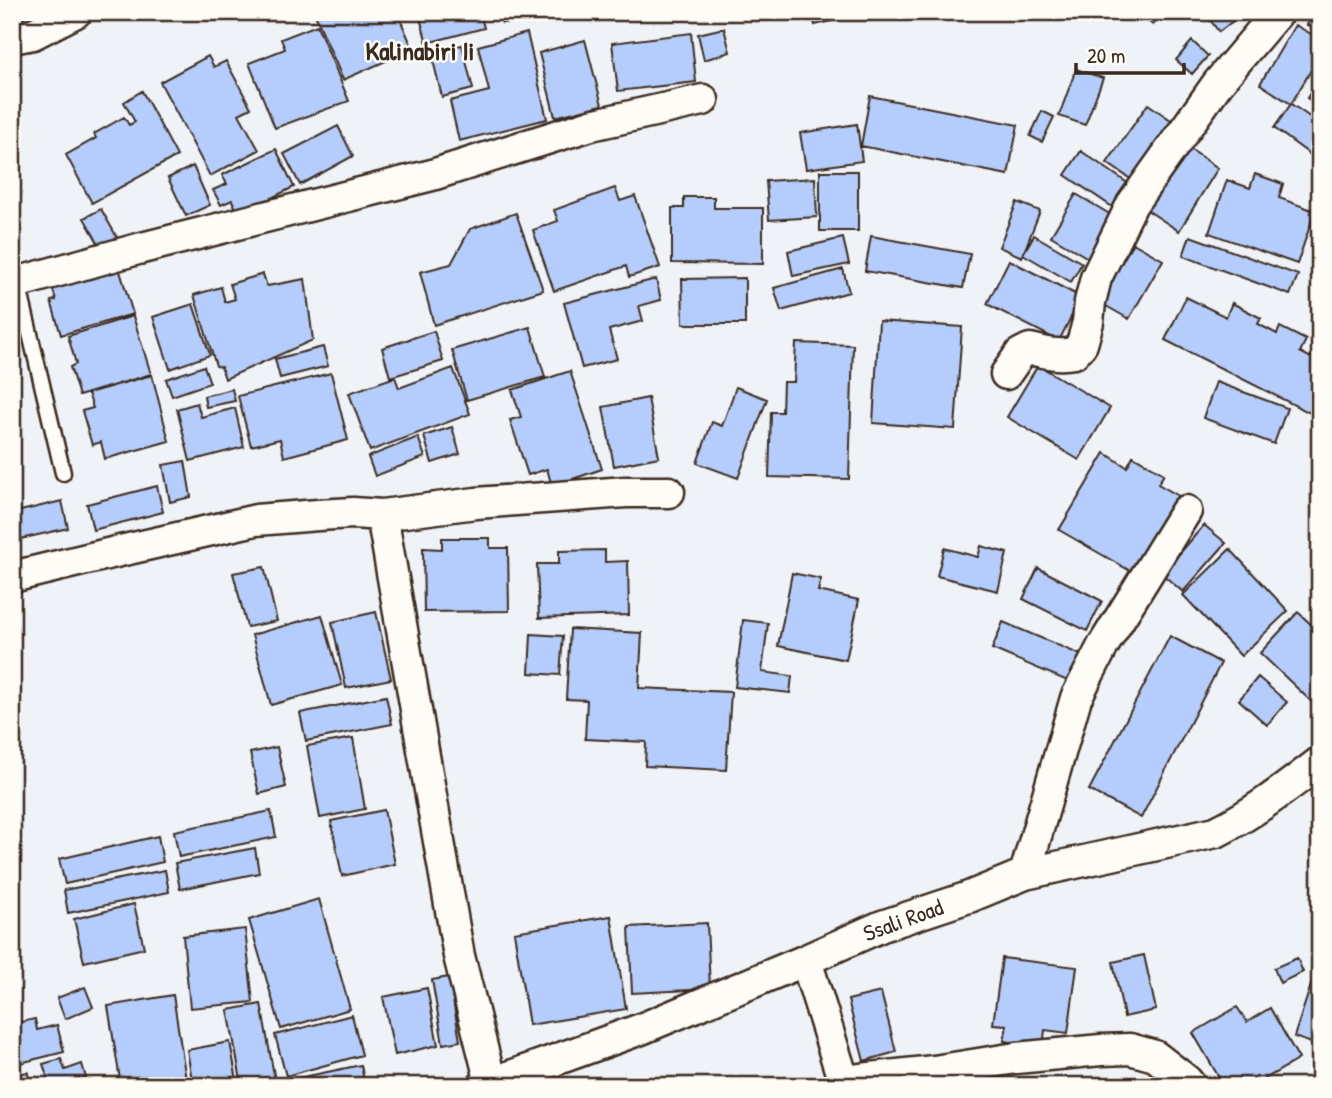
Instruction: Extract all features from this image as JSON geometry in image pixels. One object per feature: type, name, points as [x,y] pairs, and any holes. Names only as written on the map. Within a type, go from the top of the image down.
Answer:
[{"type":"street","points":[[12,38],[33,34],[76,12]]},
{"type":"street","points":[[1006,374],[1020,354],[1030,349],[1051,355],[1065,355],[1074,353],[1082,344],[1096,278],[1132,204],[1218,83],[1278,12]]},
{"type":"street","points":[[15,284],[138,249],[432,175],[592,125],[703,100]]},
{"type":"street","points":[[12,577],[256,520],[353,513],[382,515],[476,503],[626,492],[669,492]]},
{"type":"street","points":[[1025,874],[1076,698],[1104,644],[1186,511]]},
{"type":"street","points":[[382,515],[459,956],[487,1084]]},
{"type":"street","name":"Ssali Road","points":[[487,1084],[641,1029],[882,926],[969,897],[1025,874],[1216,832],[1266,804],[1320,762]]},
{"type":"street","points":[[806,960],[844,1083],[1016,1058],[1130,1049],[1155,1056],[1191,1086]]},
{"type":"lane","points":[[15,284],[63,474]]},
{"type":"building","points":[[314,12],[397,12],[413,49],[343,80]]},
{"type":"building","points":[[442,12],[480,12],[484,28],[427,43],[420,18]]},
{"type":"building","points":[[501,12],[572,12],[502,23]]},
{"type":"building","points":[[811,12],[839,12],[840,19],[815,25]]},
{"type":"building","points":[[1136,12],[1163,12],[1153,25]]},
{"type":"building","points":[[1214,12],[1236,12],[1239,16],[1219,32],[1208,17]]},
{"type":"building","points":[[1314,12],[1320,12],[1320,31],[1307,25]]},
{"type":"building","points":[[317,25],[349,101],[275,128],[249,63],[285,49],[281,39]]},
{"type":"building","points":[[1295,25],[1320,39],[1320,55],[1291,104],[1260,84]]},
{"type":"building","points":[[724,28],[730,52],[704,60],[698,34]]},
{"type":"building","points":[[527,33],[547,119],[459,141],[450,101],[489,91],[478,46]]},
{"type":"building","points":[[691,33],[696,82],[618,91],[612,43]]},
{"type":"building","points":[[585,40],[602,105],[555,117],[539,53]]},
{"type":"building","points":[[1192,41],[1208,56],[1192,74],[1176,60]]},
{"type":"building","points":[[462,45],[473,89],[442,97],[431,52]]},
{"type":"building","points":[[208,56],[214,67],[226,61],[251,108],[239,114],[259,150],[210,176],[160,82]]},
{"type":"building","points":[[1076,69],[1103,78],[1085,125],[1059,116]]},
{"type":"building","points":[[1320,77],[1320,105],[1307,98]]},
{"type":"building","points":[[142,91],[177,156],[92,203],[66,155],[96,138],[94,134],[124,117],[129,125],[135,122],[124,102]]},
{"type":"building","points":[[870,96],[1018,125],[1008,175],[861,146]]},
{"type":"building","points":[[1148,104],[1178,125],[1138,184],[1107,163]]},
{"type":"building","points":[[1291,104],[1320,124],[1319,161],[1274,128]]},
{"type":"building","points":[[1042,111],[1054,117],[1042,142],[1030,136]]},
{"type":"building","points":[[857,124],[862,161],[806,169],[800,133]]},
{"type":"building","points":[[338,126],[353,156],[300,185],[284,154]]},
{"type":"building","points":[[1187,147],[1218,168],[1179,231],[1147,210]]},
{"type":"building","points":[[276,149],[294,187],[238,214],[232,200],[221,205],[213,190],[227,184],[222,175]]},
{"type":"building","points":[[1081,151],[1129,184],[1114,208],[1065,175]]},
{"type":"building","points":[[193,166],[210,205],[186,216],[168,178]]},
{"type":"building","points":[[820,171],[858,171],[858,231],[820,231]]},
{"type":"building","points":[[1255,174],[1283,184],[1279,198],[1315,211],[1297,264],[1209,233],[1227,180],[1250,188]]},
{"type":"building","points":[[815,178],[817,217],[769,220],[766,181]]},
{"type":"building","points":[[615,188],[620,201],[635,196],[660,267],[629,277],[626,266],[554,291],[533,230],[558,221],[554,210]]},
{"type":"building","points":[[1076,194],[1118,219],[1093,261],[1051,236]]},
{"type":"building","points":[[684,197],[714,197],[714,208],[763,208],[763,264],[672,263],[672,208],[684,208]]},
{"type":"building","points":[[1017,202],[1040,211],[1022,257],[999,247]]},
{"type":"building","points":[[101,209],[118,239],[101,248],[84,218]]},
{"type":"building","points":[[516,213],[543,290],[434,325],[420,272],[451,264],[470,229]]},
{"type":"building","points":[[1034,235],[1082,263],[1071,282],[1023,254]]},
{"type":"building","points":[[871,236],[970,254],[963,288],[865,271]]},
{"type":"building","points":[[1190,236],[1298,275],[1290,295],[1183,256]]},
{"type":"building","points":[[843,238],[849,264],[793,276],[788,251]]},
{"type":"building","points":[[1133,243],[1163,260],[1129,319],[1099,302]]},
{"type":"building","points":[[1009,260],[1081,297],[1059,341],[987,304]]},
{"type":"building","points":[[117,261],[133,314],[61,335],[51,301],[56,300],[50,280]]},
{"type":"building","points":[[843,269],[849,292],[781,311],[774,288]]},
{"type":"building","points":[[263,274],[267,286],[305,279],[313,340],[225,379],[221,367],[216,366],[194,295],[221,287],[225,302],[235,299],[230,284]]},
{"type":"building","points":[[745,278],[745,324],[683,324],[682,279]]},
{"type":"building","points":[[656,279],[661,300],[639,306],[643,321],[609,330],[617,359],[582,368],[564,303]]},
{"type":"building","points":[[1186,297],[1226,317],[1232,303],[1261,318],[1258,324],[1277,334],[1280,327],[1306,340],[1300,352],[1311,358],[1317,346],[1320,347],[1320,418],[1165,340]]},
{"type":"building","points":[[193,304],[210,355],[170,369],[153,317]]},
{"type":"building","points":[[133,316],[151,374],[79,396],[70,367],[76,364],[68,336]]},
{"type":"building","points":[[879,321],[962,327],[955,429],[873,423]]},
{"type":"building","points":[[530,327],[545,377],[467,400],[452,350]]},
{"type":"building","points":[[434,331],[443,361],[390,377],[382,348]]},
{"type":"building","points":[[796,343],[853,345],[849,479],[769,477],[771,412],[782,412],[783,382],[794,382]]},
{"type":"building","points":[[323,347],[328,366],[280,378],[275,359]]},
{"type":"building","points":[[1038,365],[1110,408],[1079,460],[1007,417]]},
{"type":"building","points":[[204,366],[210,383],[172,396],[166,379]]},
{"type":"building","points":[[453,368],[470,414],[370,451],[349,393],[395,377],[399,388]]},
{"type":"building","points":[[570,371],[602,469],[552,486],[547,469],[528,475],[510,420],[521,417],[512,390]]},
{"type":"building","points":[[331,373],[348,440],[284,457],[280,439],[251,446],[238,396]]},
{"type":"building","points":[[152,375],[169,441],[105,459],[101,442],[92,445],[82,411],[93,408],[88,393]]},
{"type":"building","points":[[1216,382],[1287,408],[1274,444],[1203,418]]},
{"type":"building","points":[[736,387],[767,399],[738,478],[697,463],[712,422],[722,426]]},
{"type":"building","points":[[232,389],[235,401],[206,407],[204,396]]},
{"type":"building","points":[[648,398],[659,457],[614,466],[603,407]]},
{"type":"building","points":[[197,403],[201,417],[235,408],[244,447],[190,461],[177,409]]},
{"type":"building","points":[[452,427],[460,454],[432,463],[424,436]]},
{"type":"building","points":[[418,437],[425,457],[375,476],[368,457]]},
{"type":"building","points":[[1105,453],[1127,467],[1133,456],[1164,474],[1158,484],[1184,499],[1139,576],[1059,530]]},
{"type":"building","points":[[185,461],[191,497],[170,502],[163,465]]},
{"type":"building","points":[[157,486],[163,512],[93,530],[87,504]]},
{"type":"building","points":[[62,501],[68,528],[12,541],[12,513]]},
{"type":"building","points":[[1204,525],[1226,543],[1183,592],[1162,574]]},
{"type":"building","points":[[442,538],[490,538],[490,548],[508,548],[509,611],[424,612],[423,548],[442,549]]},
{"type":"building","points":[[981,546],[1007,553],[998,591],[937,576],[944,548],[978,557]]},
{"type":"building","points":[[1230,549],[1288,611],[1241,656],[1183,595]]},
{"type":"building","points":[[605,550],[605,562],[628,561],[629,615],[539,618],[537,564],[559,564],[559,551]]},
{"type":"building","points":[[264,567],[277,621],[247,627],[233,573]]},
{"type":"building","points":[[1038,568],[1102,601],[1087,631],[1023,599]]},
{"type":"building","points":[[792,573],[821,579],[818,591],[859,600],[846,660],[778,646]]},
{"type":"building","points":[[376,612],[391,679],[346,688],[332,622]]},
{"type":"building","points":[[1298,612],[1320,633],[1319,709],[1260,653]]},
{"type":"building","points":[[322,615],[342,685],[271,705],[252,635]]},
{"type":"building","points":[[743,620],[768,623],[762,672],[792,676],[790,693],[735,687]]},
{"type":"building","points":[[1003,622],[1081,655],[1070,682],[992,649]]},
{"type":"building","points":[[570,629],[642,633],[639,688],[731,692],[726,770],[645,766],[646,742],[585,739],[587,700],[566,699]]},
{"type":"building","points":[[531,634],[563,636],[560,675],[529,673]]},
{"type":"building","points":[[1170,636],[1221,663],[1141,818],[1089,790]]},
{"type":"building","points":[[1258,677],[1287,702],[1267,725],[1239,700]]},
{"type":"building","points":[[386,696],[392,724],[306,741],[300,713]]},
{"type":"building","points":[[353,738],[365,809],[320,818],[307,746]]},
{"type":"building","points":[[277,747],[286,787],[259,794],[250,753]]},
{"type":"building","points":[[384,810],[395,864],[342,876],[331,821]]},
{"type":"building","points":[[271,811],[276,837],[179,857],[174,831]]},
{"type":"building","points":[[158,836],[163,862],[65,884],[59,859]]},
{"type":"building","points":[[255,848],[259,873],[180,889],[175,863]]},
{"type":"building","points":[[165,870],[169,892],[68,913],[64,890]]},
{"type":"building","points":[[319,899],[350,1009],[281,1029],[249,920]]},
{"type":"building","points":[[134,904],[144,948],[84,962],[74,919]]},
{"type":"building","points":[[611,916],[626,1009],[529,1025],[514,932]]},
{"type":"building","points":[[707,923],[710,989],[632,993],[629,927]]},
{"type":"building","points":[[245,929],[253,1002],[190,1008],[183,936]]},
{"type":"building","points":[[1144,955],[1156,1010],[1124,1017],[1113,962]]},
{"type":"building","points":[[1002,958],[1077,967],[1068,1033],[1045,1030],[1043,1046],[1004,1041],[1007,1025],[993,1024]]},
{"type":"building","points":[[1297,958],[1303,972],[1280,983],[1274,968]]},
{"type":"building","points":[[449,977],[460,1041],[443,1044],[432,980]]},
{"type":"building","points":[[1312,982],[1320,985],[1320,1046],[1294,1037]]},
{"type":"building","points":[[85,987],[93,1007],[65,1019],[57,998]]},
{"type":"building","points":[[427,988],[438,1045],[395,1055],[383,997]]},
{"type":"building","points":[[881,992],[896,1052],[864,1061],[848,1000]]},
{"type":"building","points":[[173,995],[187,1086],[121,1086],[108,1006]]},
{"type":"building","points":[[261,1004],[276,1086],[242,1086],[228,1010]]},
{"type":"building","points":[[1237,1007],[1247,1022],[1270,1008],[1299,1059],[1253,1086],[1224,1086],[1193,1033]]},
{"type":"building","points":[[352,1015],[362,1055],[286,1076],[275,1035]]},
{"type":"building","points":[[35,1019],[37,1030],[57,1025],[64,1052],[12,1065],[12,1024]]},
{"type":"building","points":[[230,1042],[238,1086],[193,1086],[187,1050]]},
{"type":"building","points":[[61,1059],[65,1070],[82,1064],[86,1078],[62,1086],[50,1086],[43,1064]]},
{"type":"building","points":[[361,1065],[365,1086],[285,1086],[284,1081]]},
{"type":"building","points":[[28,1072],[30,1086],[12,1086],[12,1075]]},
{"type":"district","name":"Kalinabiri Ii","points":[[420,51]]}]
